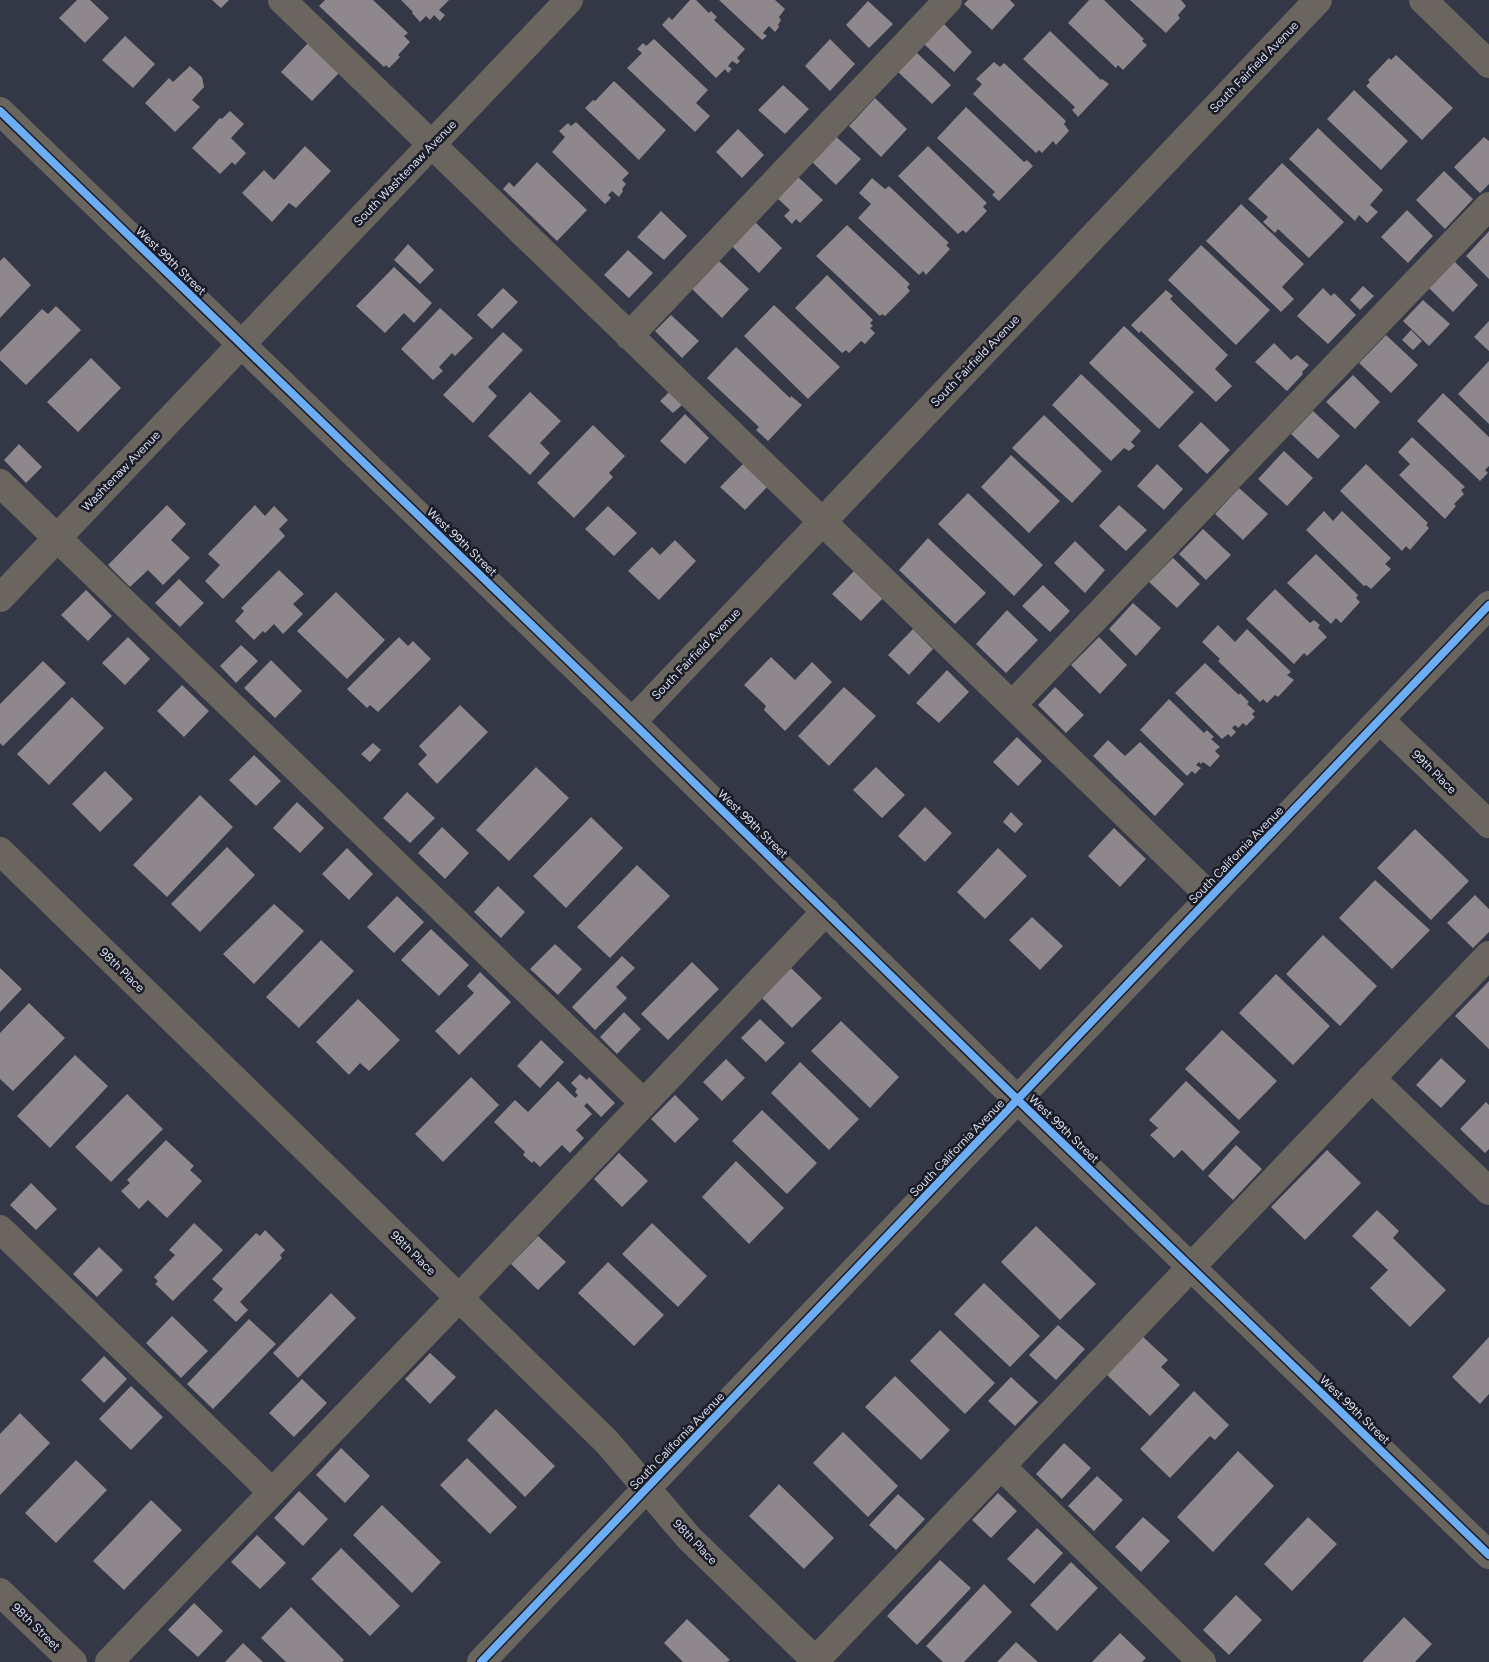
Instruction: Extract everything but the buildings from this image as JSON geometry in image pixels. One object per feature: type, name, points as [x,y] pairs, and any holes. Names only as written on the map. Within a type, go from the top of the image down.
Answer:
[{"type":"street","points":[[282,0],[1211,897]]},
{"type":"street","name":"South Washtenaw Avenue","points":[[241,345],[569,0]]},
{"type":"street","points":[[629,336],[948,0]]},
{"type":"street","name":"South Fairfield Avenue","points":[[632,722],[1318,0]]},
{"type":"street","points":[[1423,0],[1489,64]]},
{"type":"street","name":"West 99th Street","points":[[0,111],[1489,1555]]},
{"type":"street","points":[[1012,705],[1489,206]]},
{"type":"street","name":"Washtenaw Avenue","points":[[0,598],[241,345]]},
{"type":"street","points":[[0,482],[644,1103]]},
{"type":"street","name":"South California Avenue","points":[[481,1662],[1489,605]]},
{"type":"street","name":"99th Place","points":[[1380,720],[1489,824]]},
{"type":"street","name":"98th Place","points":[[0,851],[607,1442],[690,1538],[815,1662]]},
{"type":"street","points":[[109,1662],[826,912]]},
{"type":"street","points":[[815,1662],[1489,955]]},
{"type":"street","points":[[1371,1078],[1489,1191]]},
{"type":"street","points":[[0,1229],[272,1492]]},
{"type":"street","points":[[1001,1466],[1202,1662]]},
{"type":"street","name":"98th Street","points":[[0,1592],[73,1662]]},
{"type":"cycle path","points":[[0,111],[1489,1555]]},
{"type":"cycle path","points":[[481,1662],[1489,605]]}]
